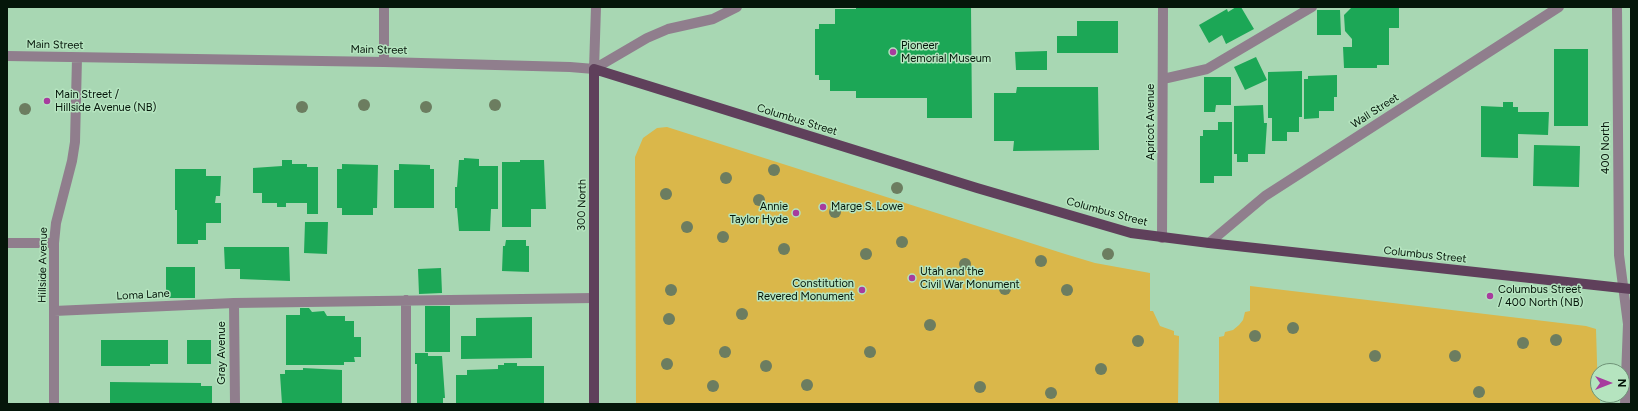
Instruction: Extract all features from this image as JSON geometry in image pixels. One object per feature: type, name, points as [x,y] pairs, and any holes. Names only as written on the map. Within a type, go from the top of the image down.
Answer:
[{"type":"main road","name":"Columbus Street","points":[[594,70],[984,190],[1131,233],[1162,238],[1627,289]]},
{"type":"main road","name":"300 North","points":[[594,70],[594,404]]},
{"type":"street","points":[[384,7],[384,62]]},
{"type":"street","name":"300 North","points":[[594,70],[596,7]]},
{"type":"street","points":[[594,70],[647,38],[668,29],[714,19],[737,7]]},
{"type":"street","name":"Apricot Avenue","points":[[1162,238],[1163,7]]},
{"type":"street","points":[[1163,79],[1207,69],[1312,7]]},
{"type":"street","name":"Wall Street","points":[[1210,243],[1265,196],[1559,7]]},
{"type":"street","name":"400 North","points":[[1617,7],[1619,255],[1627,289],[1628,324],[1625,404]]},
{"type":"street","name":"Main Street","points":[[7,56],[384,62],[570,67],[594,70]]},
{"type":"street","name":"Hillside Avenue","points":[[54,404],[54,243],[56,223],[72,161],[75,142],[78,58]]},
{"type":"street","points":[[7,243],[54,243]]},
{"type":"street","name":"Loma Lane","points":[[54,311],[234,302],[594,298]]},
{"type":"street","points":[[406,300],[406,404]]},
{"type":"street","name":"Gray Avenue","points":[[234,302],[235,404]]},
{"type":"shaded area","points":[[667,127],[1065,254],[1095,263],[1150,273],[1150,311],[1153,311],[1160,326],[1174,331],[1174,335],[1179,336],[1178,404],[636,404],[635,157],[643,138],[657,128]]},
{"type":"shaded area","points":[[1250,286],[1586,326],[1596,329],[1597,363],[1590,363],[1590,403],[1600,404],[1219,404],[1219,337],[1224,336],[1225,332],[1233,330],[1239,325],[1243,320],[1245,312],[1250,311]]},
{"type":"building","name":"Pioneer Memorial Museum","points":[[856,7],[971,7],[972,118],[927,118],[927,98],[856,98],[856,91],[830,91],[830,80],[819,80],[819,75],[815,75],[815,29],[819,29],[819,24],[835,24],[835,9],[856,9]]},
{"type":"building","points":[[1236,7],[1241,7],[1254,29],[1226,44],[1222,35],[1209,43],[1199,25],[1227,9],[1228,12]]},
{"type":"building","points":[[1352,7],[1399,7],[1399,28],[1389,28],[1389,65],[1377,65],[1377,68],[1344,68],[1343,47],[1352,47],[1352,39],[1345,31],[1344,15]]},
{"type":"building","points":[[1317,10],[1340,10],[1341,35],[1317,35]]},
{"type":"building","points":[[1077,21],[1118,21],[1118,53],[1057,53],[1057,36],[1077,36]]},
{"type":"building","points":[[1554,49],[1588,49],[1588,126],[1554,126]]},
{"type":"building","points":[[1047,51],[1047,70],[1016,70],[1015,52]]},
{"type":"building","points":[[1256,57],[1267,80],[1245,90],[1234,67]]},
{"type":"building","points":[[1302,71],[1302,117],[1299,117],[1299,132],[1287,132],[1287,141],[1272,141],[1272,118],[1268,118],[1268,72]]},
{"type":"building","points":[[1337,75],[1337,97],[1334,97],[1334,111],[1319,111],[1319,118],[1304,119],[1304,79],[1308,79],[1308,76]]},
{"type":"building","points":[[1204,77],[1231,77],[1231,105],[1216,105],[1215,112],[1204,112]]},
{"type":"building","points":[[1017,87],[1098,87],[1099,150],[1013,151],[1014,141],[994,141],[994,93],[1016,93]]},
{"type":"building","points":[[1503,102],[1513,102],[1513,107],[1518,107],[1518,112],[1549,112],[1548,135],[1518,134],[1518,158],[1481,157],[1481,106],[1503,107]]},
{"type":"building","points":[[1263,105],[1264,123],[1267,123],[1265,154],[1248,154],[1248,162],[1237,162],[1237,154],[1234,154],[1234,106]]},
{"type":"building","points":[[1218,122],[1232,122],[1232,176],[1214,176],[1214,183],[1200,183],[1200,136],[1203,136],[1203,130],[1218,130]]},
{"type":"building","points":[[1534,145],[1580,146],[1579,187],[1533,186]]},
{"type":"building","points":[[464,158],[479,159],[479,166],[498,166],[498,209],[491,209],[490,231],[459,231],[457,208],[455,208],[455,187],[457,187],[459,160],[464,160]]},
{"type":"building","points":[[282,160],[292,160],[292,164],[307,164],[307,167],[318,167],[318,214],[307,214],[307,203],[286,203],[286,207],[277,207],[277,203],[262,203],[262,193],[253,193],[253,168],[282,166]]},
{"type":"building","points":[[520,160],[544,160],[546,209],[531,209],[531,227],[502,227],[502,162],[520,162]]},
{"type":"building","points":[[342,164],[378,165],[377,208],[373,208],[373,215],[342,215],[342,208],[337,208],[337,169],[342,169]]},
{"type":"building","points":[[399,164],[430,165],[430,169],[434,169],[434,208],[394,208],[394,170],[399,170]]},
{"type":"building","points":[[175,169],[206,169],[206,176],[221,176],[220,196],[216,196],[215,203],[221,203],[221,223],[206,223],[206,240],[198,240],[198,244],[177,244]]},
{"type":"building","points":[[305,222],[328,222],[327,254],[304,253]]},
{"type":"building","points":[[506,240],[526,240],[526,246],[529,246],[529,272],[502,271],[503,246],[505,246]]},
{"type":"building","points":[[224,247],[289,247],[290,281],[240,279],[240,269],[225,269]]},
{"type":"building","points":[[166,267],[195,267],[195,298],[166,298]]},
{"type":"building","points":[[441,268],[442,293],[419,294],[418,269]]},
{"type":"building","points":[[425,306],[450,306],[450,352],[425,352]]},
{"type":"building","points":[[300,308],[309,308],[312,312],[324,311],[327,316],[345,316],[345,321],[354,321],[354,337],[361,337],[361,357],[354,357],[355,362],[344,362],[344,365],[286,365],[286,315],[300,315]]},
{"type":"building","points":[[532,317],[532,358],[461,359],[461,336],[476,336],[476,318]]},
{"type":"building","points":[[101,340],[168,340],[168,364],[150,364],[150,366],[101,366]]},
{"type":"building","points":[[187,340],[211,340],[211,364],[187,364]]},
{"type":"building","points":[[415,353],[428,353],[428,356],[442,356],[445,398],[443,398],[443,404],[417,404],[417,364],[415,364]]},
{"type":"building","points":[[504,363],[517,363],[517,366],[544,366],[544,404],[456,404],[456,375],[467,375],[467,370],[498,369],[498,365],[504,365]]},
{"type":"building","points":[[303,368],[342,370],[342,404],[282,404],[280,374],[285,374],[285,370],[303,370]]},
{"type":"building","points":[[110,382],[201,383],[201,386],[212,386],[212,404],[110,404]]},
{"type":"place","name":"Pioneer Memorial Museum","points":[[893,52]]},
{"type":"place","name":"Main Street / Hillside Avenue (NB)","points":[[47,101]]},
{"type":"place","name":"Marge S. Lowe","points":[[823,207]]},
{"type":"place","name":"Annie Taylor Hyde","points":[[796,213]]},
{"type":"place","name":"Utah and the Civil War Monument","points":[[912,278]]},
{"type":"place","name":"Constitution Revered Monument","points":[[862,290]]},
{"type":"place","name":"Columbus Street / 400 North (NB)","points":[[1490,296]]}]
